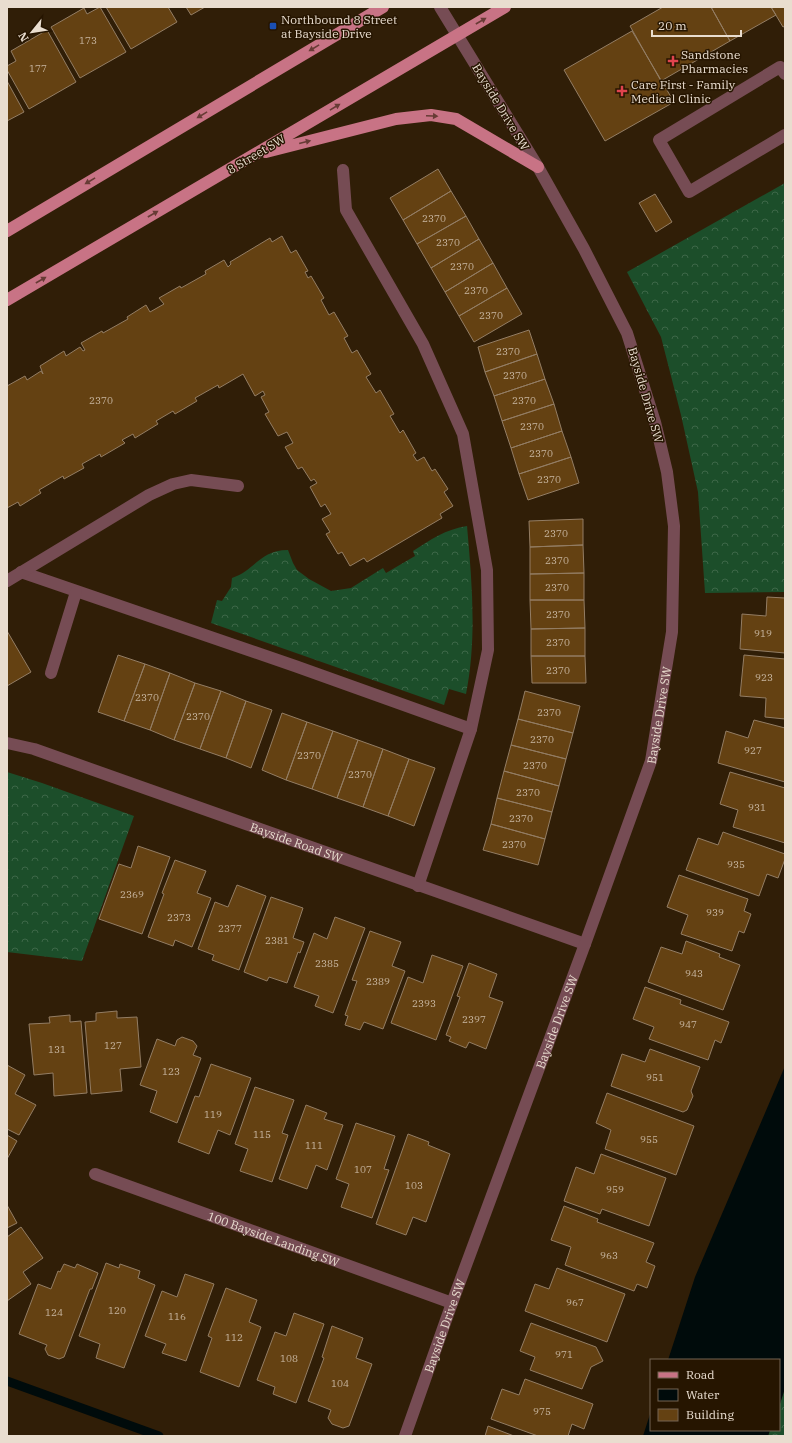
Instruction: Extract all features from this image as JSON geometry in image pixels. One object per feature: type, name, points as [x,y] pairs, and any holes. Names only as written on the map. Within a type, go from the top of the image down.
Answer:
[{"type":"main road","points":[[7,231],[384,7]]},
{"type":"main road","name":"8 Street SW","points":[[7,300],[505,7]]},
{"type":"main road","points":[[254,155],[396,119],[431,116],[456,119],[538,167]]},
{"type":"street","name":"Bayside Drive SW","points":[[405,1436],[452,1303],[651,761],[672,632],[674,526],[667,472],[658,436],[627,333],[584,249],[538,167],[440,7]]},
{"type":"street","points":[[785,74],[780,67],[659,140],[689,192],[785,135]]},
{"type":"street","points":[[343,170],[346,210],[423,344],[463,434],[487,570],[488,650],[471,729],[418,886]]},
{"type":"street","points":[[7,581],[149,495],[172,484],[191,480],[238,486]]},
{"type":"street","points":[[21,572],[302,668],[471,729]]},
{"type":"street","points":[[51,673],[76,592]]},
{"type":"street","name":"Bayside Road SW","points":[[7,744],[34,749],[585,944]]},
{"type":"street","name":"100 Bayside Landing SW","points":[[95,1174],[452,1303]]},
{"type":"green space","points":[[785,183],[785,592],[705,593],[698,492],[681,415],[661,337],[627,272]]},
{"type":"green space","points":[[467,526],[472,610],[472,652],[466,694],[449,689],[444,705],[211,623],[217,600],[222,601],[231,587],[232,578],[240,575],[270,553],[288,550],[297,570],[309,579],[331,591],[351,588],[383,568],[386,573],[415,556],[413,551],[432,539],[445,532]]},
{"type":"green space","points":[[7,772],[134,816],[82,961],[7,952]]},
{"type":"green space","points":[[785,1388],[785,1436],[768,1436],[770,1431],[780,1431],[780,1404]]},
{"type":"water","points":[[785,1066],[785,1388],[780,1404],[780,1359],[668,1359],[695,1277]]},
{"type":"water","points":[[650,1414],[650,1431],[770,1431],[768,1436],[643,1436]]},
{"type":"building","points":[[100,7],[126,52],[80,78],[51,27],[84,8],[87,14]]},
{"type":"building","points":[[106,7],[168,7],[177,22],[131,49]]},
{"type":"building","points":[[186,7],[205,7],[191,15]]},
{"type":"building","name":"Sandstone Pharmacies","points":[[663,7],[711,7],[730,41],[661,81],[630,26]]},
{"type":"building","points":[[711,7],[771,7],[776,15],[730,41]]},
{"type":"building","points":[[771,7],[785,7],[785,26],[783,27]]},
{"type":"building","points":[[47,30],[76,82],[29,109],[7,70],[7,66],[16,61],[11,51]]},
{"type":"building","name":"Care First - Family Medical Clinic","points":[[632,31],[674,102],[605,141],[564,70]]},
{"type":"building","points":[[7,81],[24,112],[7,121]]},
{"type":"building","points":[[438,169],[451,191],[403,220],[390,198]]},
{"type":"building","points":[[451,191],[466,216],[417,244],[403,220]]},
{"type":"building","points":[[655,194],[672,222],[656,232],[639,203]]},
{"type":"building","points":[[466,216],[479,239],[431,268],[417,244]]},
{"type":"building","points":[[282,236],[291,253],[296,250],[308,271],[305,272],[308,278],[311,276],[324,298],[321,300],[329,315],[334,312],[348,336],[344,338],[352,353],[357,350],[371,374],[366,377],[376,393],[380,390],[394,414],[390,416],[400,433],[403,430],[416,453],[413,455],[417,461],[424,457],[432,471],[435,469],[448,489],[444,492],[453,506],[440,514],[442,518],[367,562],[364,558],[350,566],[342,552],[338,554],[326,534],[330,532],[322,519],[331,514],[325,504],[321,507],[310,487],[317,483],[314,479],[311,481],[302,467],[298,469],[285,447],[293,443],[287,432],[278,436],[265,414],[269,412],[261,397],[265,395],[263,391],[255,396],[243,374],[219,388],[218,385],[195,398],[197,401],[175,414],[173,411],[156,421],[158,424],[135,438],[133,434],[122,440],[125,443],[101,457],[100,454],[82,464],[84,468],[64,479],[63,476],[39,490],[41,493],[20,506],[18,502],[7,508],[7,386],[25,376],[27,380],[41,371],[43,374],[40,366],[64,351],[66,356],[80,347],[83,351],[85,350],[81,343],[128,319],[127,317],[146,305],[150,312],[164,304],[159,298],[206,274],[205,271],[224,260],[228,267],[231,264],[230,262],[270,238],[272,242]]},
{"type":"building","points":[[479,239],[493,263],[445,292],[431,268]]},
{"type":"building","points":[[493,263],[507,288],[459,316],[445,292]]},
{"type":"building","points":[[507,288],[522,314],[474,342],[459,316]]},
{"type":"building","points":[[529,330],[537,354],[485,372],[478,347]]},
{"type":"building","points":[[537,354],[545,379],[494,396],[485,372]]},
{"type":"building","points":[[545,379],[554,404],[502,421],[494,396]]},
{"type":"building","points":[[554,404],[562,431],[511,448],[502,421]]},
{"type":"building","points":[[562,431],[571,457],[519,474],[511,448]]},
{"type":"building","points":[[571,457],[579,483],[528,500],[519,474]]},
{"type":"building","points":[[583,519],[583,545],[530,547],[529,521]]},
{"type":"building","points":[[583,545],[584,573],[530,574],[530,547]]},
{"type":"building","points":[[584,573],[584,600],[530,600],[530,574]]},
{"type":"building","points":[[767,597],[785,598],[785,653],[740,649],[742,614],[766,616]]},
{"type":"building","points":[[530,600],[584,600],[585,628],[531,629]]},
{"type":"building","points":[[585,628],[585,656],[531,656],[531,629]]},
{"type":"building","points":[[7,631],[31,672],[7,686]]},
{"type":"building","points":[[118,655],[145,664],[124,721],[98,712]]},
{"type":"building","points":[[744,655],[785,659],[785,719],[765,717],[766,698],[740,696]]},
{"type":"building","points":[[531,656],[585,656],[586,683],[532,683]]},
{"type":"building","points":[[145,664],[170,673],[150,730],[124,721]]},
{"type":"building","points":[[170,673],[195,683],[174,740],[150,730]]},
{"type":"building","points":[[195,683],[221,691],[200,749],[174,740]]},
{"type":"building","points":[[221,691],[246,701],[226,758],[200,749]]},
{"type":"building","points":[[525,691],[580,706],[573,733],[518,719]]},
{"type":"building","points":[[246,701],[272,710],[251,768],[226,758]]},
{"type":"building","points":[[282,713],[307,722],[286,780],[262,770]]},
{"type":"building","points":[[518,719],[573,733],[566,759],[511,745]]},
{"type":"building","points":[[754,720],[785,728],[785,782],[718,763],[726,731],[748,738]]},
{"type":"building","points":[[307,722],[333,731],[312,789],[286,780]]},
{"type":"building","points":[[333,731],[358,740],[337,798],[312,789]]},
{"type":"building","points":[[358,740],[383,749],[363,807],[337,798]]},
{"type":"building","points":[[511,745],[566,759],[559,786],[504,771]]},
{"type":"building","points":[[383,749],[409,759],[388,816],[363,807]]},
{"type":"building","points":[[409,759],[435,768],[414,826],[388,816]]},
{"type":"building","points":[[504,771],[559,786],[552,812],[497,798]]},
{"type":"building","points":[[730,772],[785,788],[785,843],[733,827],[738,810],[720,804]]},
{"type":"building","points":[[497,798],[552,812],[545,839],[491,824]]},
{"type":"building","points":[[491,824],[545,839],[538,865],[483,850]]},
{"type":"building","points":[[723,832],[785,854],[785,859],[778,878],[767,874],[759,896],[686,870],[698,838],[718,845]]},
{"type":"building","points":[[138,846],[170,857],[142,934],[99,919],[119,864],[131,868]]},
{"type":"building","points":[[175,860],[206,871],[197,893],[211,898],[192,947],[175,940],[173,946],[148,937],[164,894],[162,893]]},
{"type":"building","points":[[679,875],[748,899],[744,911],[751,914],[744,933],[739,931],[732,951],[681,934],[688,915],[667,907]]},
{"type":"building","points":[[237,885],[266,896],[239,970],[212,960],[214,955],[198,949],[215,902],[228,907]]},
{"type":"building","points":[[271,897],[303,908],[293,938],[304,942],[300,953],[298,952],[287,983],[269,977],[267,981],[244,972]]},
{"type":"building","points":[[335,917],[365,928],[333,1013],[315,1006],[319,996],[294,987],[314,933],[327,939]]},
{"type":"building","points":[[370,931],[401,942],[392,966],[405,971],[383,1029],[364,1022],[360,1030],[345,1025],[348,1016],[345,1015],[357,981],[352,980]]},
{"type":"building","points":[[686,941],[720,954],[719,957],[740,965],[723,1010],[648,982],[661,947],[682,954]]},
{"type":"building","points":[[432,955],[463,966],[436,1040],[391,1023],[408,977],[423,983]]},
{"type":"building","points":[[469,963],[497,974],[489,997],[503,1002],[486,1049],[469,1042],[466,1048],[449,1041],[451,1037],[446,1035],[460,997],[457,996]]},
{"type":"building","points":[[645,987],[681,1000],[680,1004],[729,1022],[721,1043],[715,1040],[708,1060],[649,1039],[654,1027],[633,1019]]},
{"type":"building","points":[[117,1011],[117,1018],[137,1017],[141,1067],[120,1069],[122,1091],[91,1094],[85,1022],[96,1021],[96,1013]]},
{"type":"building","points":[[70,1015],[70,1022],[81,1021],[87,1093],[54,1096],[53,1073],[34,1075],[29,1024],[50,1023],[49,1017]]},
{"type":"building","points":[[182,1037],[193,1041],[197,1046],[193,1055],[201,1058],[177,1123],[150,1112],[157,1091],[140,1085],[157,1039],[175,1046],[177,1040]]},
{"type":"building","points":[[650,1049],[700,1067],[691,1091],[693,1096],[687,1110],[683,1112],[611,1086],[622,1054],[645,1062]]},
{"type":"building","points":[[211,1064],[251,1078],[230,1135],[218,1130],[209,1154],[178,1142],[195,1096],[199,1097]]},
{"type":"building","points":[[7,1065],[25,1075],[15,1094],[36,1105],[19,1135],[7,1129]]},
{"type":"building","points":[[255,1087],[294,1100],[282,1133],[288,1135],[272,1182],[240,1171],[248,1149],[235,1144]]},
{"type":"building","points":[[607,1093],[694,1126],[676,1175],[605,1149],[611,1130],[596,1123]]},
{"type":"building","points":[[306,1105],[327,1113],[324,1119],[343,1125],[327,1170],[316,1165],[307,1189],[279,1179]]},
{"type":"building","points":[[356,1123],[395,1136],[384,1169],[389,1170],[372,1218],[341,1207],[349,1184],[336,1179]]},
{"type":"building","points":[[408,1134],[429,1142],[428,1145],[450,1154],[426,1222],[413,1217],[406,1235],[376,1224]]},
{"type":"building","points":[[7,1135],[17,1141],[7,1159]]},
{"type":"building","points":[[601,1154],[666,1178],[649,1226],[602,1209],[600,1214],[564,1201],[576,1167],[594,1174]]},
{"type":"building","points":[[7,1205],[17,1223],[7,1228]]},
{"type":"building","points":[[564,1206],[598,1219],[597,1222],[654,1243],[646,1262],[655,1266],[647,1288],[637,1284],[634,1291],[565,1265],[571,1247],[551,1240]]},
{"type":"building","points":[[21,1227],[43,1258],[23,1272],[31,1284],[7,1301],[7,1237]]},
{"type":"building","points":[[106,1263],[119,1268],[120,1264],[140,1271],[138,1278],[155,1285],[124,1368],[96,1358],[100,1344],[79,1336]]},
{"type":"building","points":[[64,1264],[75,1268],[77,1264],[98,1273],[92,1289],[90,1289],[64,1357],[59,1359],[48,1355],[45,1349],[47,1345],[19,1334],[38,1284],[51,1289],[58,1271],[60,1272]]},
{"type":"building","points":[[557,1268],[625,1294],[607,1342],[525,1311],[535,1284],[549,1289]]},
{"type":"building","points":[[185,1274],[214,1284],[186,1361],[162,1353],[166,1344],[145,1336],[162,1291],[177,1297]]},
{"type":"building","points":[[226,1288],[257,1300],[249,1322],[261,1327],[239,1387],[200,1372],[212,1338],[208,1336]]},
{"type":"building","points":[[294,1313],[324,1324],[296,1403],[273,1394],[275,1387],[257,1380],[275,1332],[286,1336]]},
{"type":"building","points":[[531,1323],[596,1347],[603,1361],[591,1367],[582,1389],[530,1370],[535,1357],[520,1351]]},
{"type":"building","points":[[332,1326],[363,1338],[356,1358],[372,1364],[349,1426],[343,1428],[332,1424],[328,1418],[331,1410],[308,1401],[324,1358],[322,1357]]},
{"type":"building","points":[[525,1379],[593,1404],[584,1429],[572,1424],[568,1436],[538,1436],[491,1419],[502,1389],[519,1395]]},
{"type":"building","points":[[488,1426],[514,1436],[485,1436]]},
{"type":"waterway","points":[[7,1381],[159,1436]]},
{"type":"place","name":"Northbound 8 Street at Bayside Drive","points":[[273,26]]},
{"type":"place","name":"Sandstone Pharmacies","points":[[673,61]]},
{"type":"place","name":"Care First - Family Medical Clinic","points":[[622,91]]}]
